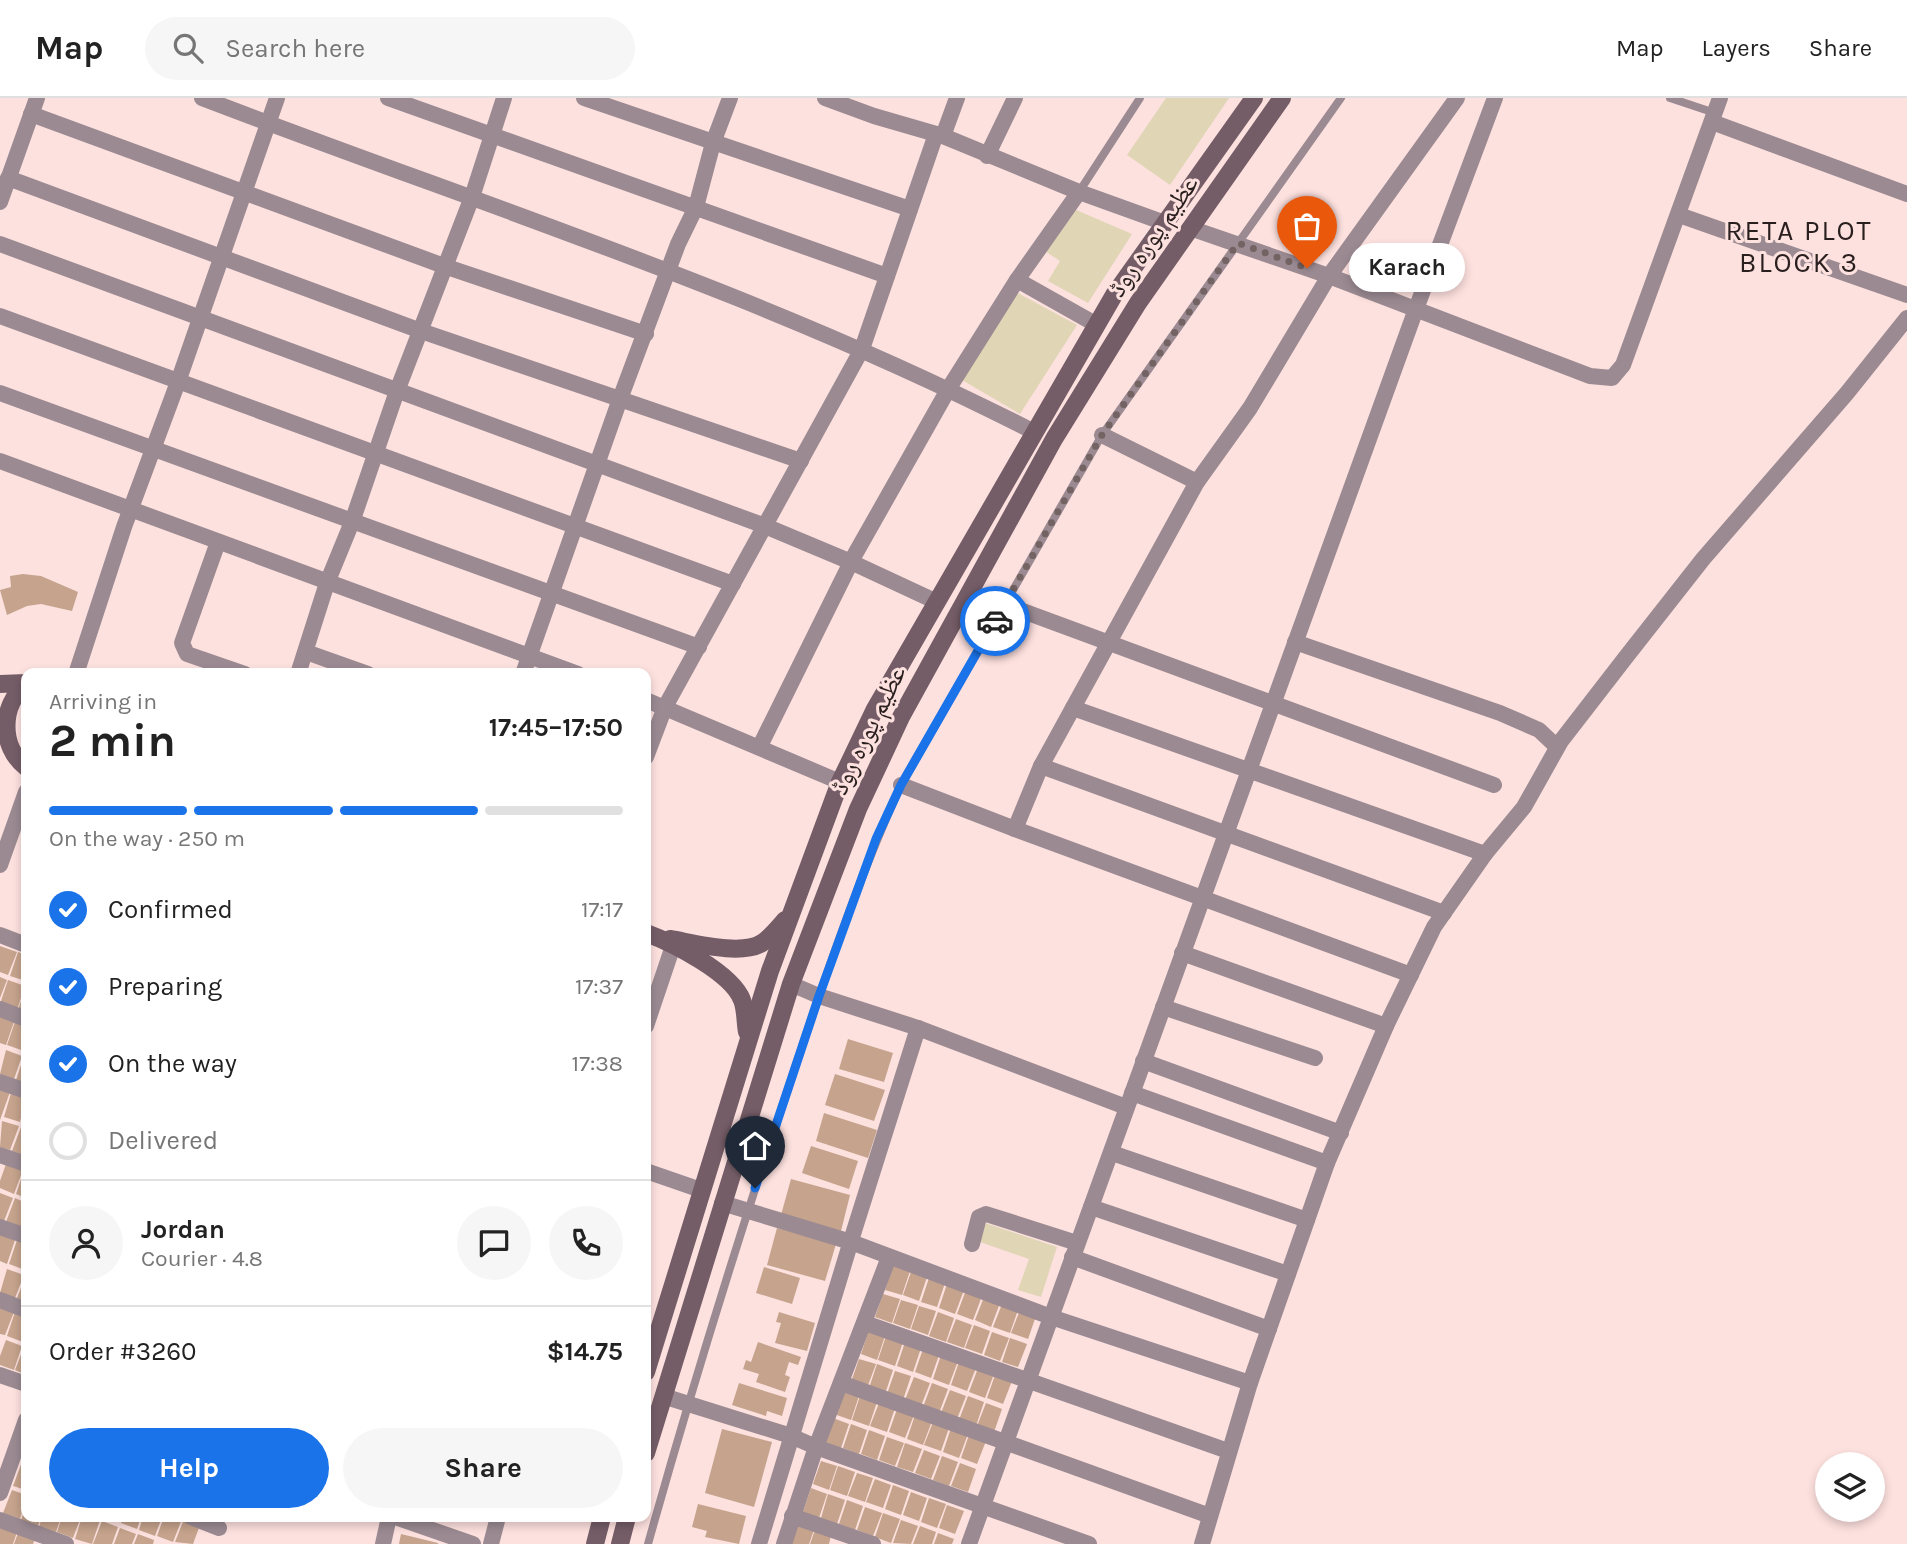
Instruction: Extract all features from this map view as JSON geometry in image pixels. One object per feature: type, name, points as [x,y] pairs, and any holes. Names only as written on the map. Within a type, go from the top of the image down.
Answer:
[{"type":"main road","name":"عظیم پورہ روڈ","points":[[651,1355],[748,1039],[790,913],[840,782],[875,709],[1114,295],[1254,98]]},
{"type":"main road","name":"عظیم پورہ روڈ","points":[[651,1436],[791,984],[858,809],[901,717],[1054,439],[1138,303],[1282,98]]},
{"type":"main road","points":[[0,684],[21,684]]},
{"type":"main road","points":[[21,688],[7,706],[2,735],[10,751],[21,762]]},
{"type":"main road","points":[[651,936],[674,943],[745,948],[761,944],[790,913]]},
{"type":"main road","points":[[674,943],[733,984],[743,1002],[748,1039]]},
{"type":"main road","points":[[693,1215],[715,1223]]},
{"type":"main road","points":[[595,1544],[601,1522]]},
{"type":"main road","points":[[620,1544],[626,1522]]},
{"type":"street","points":[[0,202],[37,98]]},
{"type":"street","points":[[202,98],[472,197],[862,349],[949,388],[1034,432]]},
{"type":"street","points":[[78,668],[130,510],[178,382],[277,98]]},
{"type":"street","points":[[388,98],[887,276]]},
{"type":"street","points":[[300,668],[327,583],[352,522],[444,265],[472,197],[504,98]]},
{"type":"street","points":[[584,98],[910,209]]},
{"type":"street","points":[[525,668],[620,399],[668,272],[696,208],[713,143],[730,98]]},
{"type":"street","points":[[825,98],[939,135],[1079,192],[1165,223]]},
{"type":"street","points":[[651,744],[666,707],[862,349],[910,209],[939,135],[957,98]]},
{"type":"street","points":[[987,156],[1015,98]]},
{"type":"street","points":[[1014,829],[1041,766],[1197,482],[1250,408],[1329,276],[1457,98]]},
{"type":"street","points":[[969,1544],[1416,309],[1495,98]]},
{"type":"street","points":[[1190,228],[1329,276],[1590,376],[1612,378],[1623,365],[1716,111],[1907,194]]},
{"type":"street","points":[[32,114],[444,265],[646,334]]},
{"type":"street","points":[[9,178],[421,331],[800,461]]},
{"type":"street","points":[[760,747],[851,562],[949,388],[1017,280],[1079,192]]},
{"type":"street","points":[[1679,215],[1907,295]]},
{"type":"street","points":[[0,244],[765,526],[937,602]]},
{"type":"street","points":[[1017,280],[1097,325]]},
{"type":"street","points":[[0,316],[733,584]]},
{"type":"street","points":[[1202,1544],[1250,1382],[1327,1163],[1386,1027],[1434,927],[1485,854],[1524,807],[1557,747],[1703,559],[1847,393],[1907,318]]},
{"type":"street","points":[[0,393],[699,647]]},
{"type":"street","points":[[1102,435],[1197,482]]},
{"type":"street","points":[[0,461],[563,668]]},
{"type":"street","points":[[218,542],[182,643],[187,654],[228,668]]},
{"type":"street","points":[[1004,604],[1494,785]]},
{"type":"street","points":[[1295,642],[1500,713],[1539,730],[1557,747]]},
{"type":"street","points":[[306,652],[351,668]]},
{"type":"street","points":[[651,702],[840,782]]},
{"type":"street","points":[[1073,708],[1485,854]]},
{"type":"street","points":[[1041,766],[1444,913]]},
{"type":"street","points":[[901,785],[1411,975]]},
{"type":"street","points":[[0,865],[21,806]]},
{"type":"street","points":[[0,935],[21,943]]},
{"type":"street","points":[[651,1011],[674,943]]},
{"type":"street","points":[[1182,953],[1386,1027]]},
{"type":"street","points":[[791,984],[819,996],[1129,1100],[1327,1163]]},
{"type":"street","points":[[1163,1007],[1315,1058]]},
{"type":"street","points":[[0,1009],[21,1017]]},
{"type":"street","points":[[759,1544],[918,1028]]},
{"type":"street","points":[[1143,1061],[1341,1133]]},
{"type":"street","points":[[0,1082],[21,1089]]},
{"type":"street","points":[[1112,1153],[1307,1220]]},
{"type":"street","points":[[0,1154],[21,1162]]},
{"type":"street","points":[[651,1173],[701,1190]]},
{"type":"street","points":[[722,1203],[850,1242],[1051,1317],[1250,1382]]},
{"type":"street","points":[[1091,1207],[1288,1274]]},
{"type":"street","points":[[972,1244],[979,1217],[986,1214],[1269,1329]]},
{"type":"street","points":[[0,1227],[21,1234]]},
{"type":"street","points":[[783,1544],[816,1447],[889,1257]]},
{"type":"street","points":[[0,1300],[21,1308]]},
{"type":"street","points":[[865,1322],[1228,1451]]},
{"type":"street","points":[[0,1375],[21,1382]]},
{"type":"street","points":[[841,1383],[1210,1516]]},
{"type":"street","points":[[663,1396],[791,1436],[1089,1544]]},
{"type":"street","points":[[0,1493],[21,1454]]},
{"type":"street","points":[[792,1516],[873,1544]]},
{"type":"street","points":[[0,1520],[66,1544]]},
{"type":"street","points":[[213,1544],[220,1522]]},
{"type":"street","points":[[383,1544],[388,1522]]},
{"type":"street","points":[[409,1522],[473,1544]]},
{"type":"street","points":[[491,1544],[497,1522]]},
{"type":"lane","points":[[1079,192],[1140,98]]},
{"type":"lane","points":[[648,1544],[687,1403],[819,996],[876,839],[901,785],[1102,435],[1341,98]]},
{"type":"lane","points":[[1670,98],[1716,111]]},
{"type":"shaded area","points":[[1166,98],[1229,98],[1170,185],[1127,155]]},
{"type":"shaded area","points":[[1074,209],[1132,234],[1088,303],[1048,281],[1060,261],[1045,251]]},
{"type":"shaded area","points":[[1016,292],[1077,325],[1020,414],[962,380]]},
{"type":"shaded area","points":[[985,1223],[1057,1247],[1041,1297],[1018,1290],[1029,1259],[980,1242]]},
{"type":"building","points":[[10,576],[41,576],[78,592],[72,611],[41,604],[27,606],[7,615],[0,590],[11,587]]},
{"type":"building","points":[[0,946],[17,952],[8,975],[0,972]]},
{"type":"building","points":[[18,952],[21,953],[21,979],[10,976]]},
{"type":"building","points":[[0,977],[7,980],[0,998]]},
{"type":"building","points":[[8,980],[21,985],[17,1010],[0,1004]]},
{"type":"building","points":[[0,1017],[14,1022],[6,1045],[0,1043]]},
{"type":"building","points":[[15,1022],[21,1024],[21,1050],[7,1045]]},
{"type":"building","points":[[848,1039],[893,1053],[884,1082],[839,1069]]},
{"type":"building","points":[[6,1050],[21,1056],[14,1079],[0,1074]]},
{"type":"building","points":[[21,1065],[21,1082],[16,1080]]},
{"type":"building","points":[[835,1074],[885,1090],[874,1121],[825,1105]]},
{"type":"building","points":[[0,1089],[10,1092],[0,1120]]},
{"type":"building","points":[[11,1093],[21,1096],[20,1122],[4,1117]]},
{"type":"building","points":[[824,1113],[877,1130],[868,1158],[816,1141]]},
{"type":"building","points":[[2,1121],[19,1126],[10,1150],[0,1147]]},
{"type":"building","points":[[21,1127],[21,1154],[12,1151]]},
{"type":"building","points":[[811,1146],[858,1161],[849,1189],[802,1173]]},
{"type":"building","points":[[6,1164],[21,1169],[14,1194],[0,1188]]},
{"type":"building","points":[[21,1179],[21,1196],[16,1194]]},
{"type":"building","points":[[791,1179],[850,1195],[841,1231],[781,1215]]},
{"type":"building","points":[[0,1193],[13,1198],[4,1221],[0,1220]]},
{"type":"building","points":[[15,1198],[21,1201],[21,1228],[6,1222]]},
{"type":"building","points":[[777,1228],[836,1244],[825,1281],[767,1265]]},
{"type":"building","points":[[0,1234],[15,1240],[7,1264],[0,1261]]},
{"type":"building","points":[[17,1240],[21,1242],[21,1268],[9,1264]]},
{"type":"building","points":[[893,1266],[910,1271],[902,1295],[885,1290]]},
{"type":"building","points":[[764,1267],[800,1278],[792,1304],[756,1293]]},
{"type":"building","points":[[7,1269],[21,1274],[21,1283],[15,1298],[0,1293]]},
{"type":"building","points":[[911,1272],[927,1277],[919,1301],[903,1295]]},
{"type":"building","points":[[929,1278],[945,1283],[937,1307],[921,1302]]},
{"type":"building","points":[[947,1284],[964,1290],[955,1314],[939,1308]]},
{"type":"building","points":[[966,1290],[982,1296],[973,1320],[957,1314]]},
{"type":"building","points":[[883,1294],[900,1299],[892,1323],[875,1317]]},
{"type":"building","points":[[984,1297],[1000,1303],[991,1327],[975,1320]]},
{"type":"building","points":[[901,1300],[918,1305],[910,1329],[893,1323]]},
{"type":"building","points":[[1002,1304],[1018,1310],[1010,1333],[993,1327]]},
{"type":"building","points":[[919,1306],[936,1311],[928,1335],[911,1329]]},
{"type":"building","points":[[0,1307],[14,1312],[5,1335],[0,1334]]},
{"type":"building","points":[[1020,1310],[1036,1316],[1028,1339],[1011,1333]]},
{"type":"building","points":[[15,1312],[21,1314],[21,1341],[7,1336]]},
{"type":"building","points":[[779,1312],[815,1323],[807,1351],[775,1343],[781,1323],[776,1322]]},
{"type":"building","points":[[938,1312],[954,1318],[946,1342],[929,1336]]},
{"type":"building","points":[[956,1319],[972,1325],[964,1348],[947,1342]]},
{"type":"building","points":[[974,1325],[990,1331],[982,1354],[965,1348]]},
{"type":"building","points":[[869,1330],[885,1336],[877,1360],[861,1354]]},
{"type":"building","points":[[992,1332],[1009,1338],[1000,1361],[984,1355]]},
{"type":"building","points":[[886,1336],[903,1342],[895,1366],[878,1360]]},
{"type":"building","points":[[1010,1338],[1027,1344],[1018,1367],[1002,1362]]},
{"type":"building","points":[[6,1340],[21,1346],[14,1370],[0,1365],[0,1356]]},
{"type":"building","points":[[758,1342],[801,1357],[798,1365],[789,1362],[785,1375],[790,1377],[785,1392],[756,1382],[759,1374],[743,1369],[746,1360],[751,1362]]},
{"type":"building","points":[[905,1342],[921,1348],[913,1372],[897,1366]]},
{"type":"building","points":[[923,1349],[939,1355],[931,1378],[915,1372]]},
{"type":"building","points":[[21,1355],[21,1373],[15,1370]]},
{"type":"building","points":[[941,1355],[958,1361],[949,1385],[933,1379]]},
{"type":"building","points":[[859,1359],[876,1364],[867,1388],[851,1382]]},
{"type":"building","points":[[959,1362],[976,1368],[967,1391],[951,1385]]},
{"type":"building","points":[[877,1364],[893,1370],[885,1394],[869,1388]]},
{"type":"building","points":[[978,1368],[994,1374],[985,1398],[969,1392]]},
{"type":"building","points":[[895,1371],[911,1376],[903,1400],[887,1394]]},
{"type":"building","points":[[995,1375],[1012,1381],[1003,1404],[987,1398]]},
{"type":"building","points":[[914,1377],[930,1383],[921,1406],[905,1400]]},
{"type":"building","points":[[739,1383],[787,1398],[782,1416],[767,1411],[766,1416],[732,1405]]},
{"type":"building","points":[[932,1383],[948,1389],[939,1413],[923,1407]]},
{"type":"building","points":[[843,1390],[859,1396],[851,1420],[834,1414]]},
{"type":"building","points":[[950,1390],[966,1396],[957,1419],[941,1413]]},
{"type":"building","points":[[860,1396],[877,1402],[869,1426],[852,1420]]},
{"type":"building","points":[[968,1396],[984,1402],[976,1426],[959,1420]]},
{"type":"building","points":[[879,1403],[895,1408],[887,1432],[870,1426]]},
{"type":"building","points":[[986,1403],[1002,1409],[994,1432],[977,1426]]},
{"type":"building","points":[[897,1409],[914,1415],[905,1438],[889,1432]]},
{"type":"building","points":[[915,1415],[932,1421],[923,1445],[907,1439]]},
{"type":"building","points":[[833,1418],[849,1424],[841,1448],[825,1442]]},
{"type":"building","points":[[933,1422],[949,1428],[941,1451],[924,1445]]},
{"type":"building","points":[[851,1424],[867,1430],[859,1454],[843,1448]]},
{"type":"building","points":[[951,1428],[968,1434],[959,1458],[943,1452]]},
{"type":"building","points":[[722,1429],[772,1442],[754,1507],[705,1493]]},
{"type":"building","points":[[869,1430],[885,1436],[877,1460],[861,1454]]},
{"type":"building","points":[[969,1435],[986,1441],[977,1464],[961,1458]]},
{"type":"building","points":[[887,1437],[904,1443],[895,1466],[879,1460]]},
{"type":"building","points":[[905,1443],[922,1449],[913,1472],[897,1467]]},
{"type":"building","points":[[924,1450],[940,1456],[931,1479],[915,1473]]},
{"type":"building","points":[[942,1456],[958,1462],[949,1486],[933,1480]]},
{"type":"building","points":[[821,1461],[837,1466],[829,1490],[813,1484]]},
{"type":"building","points":[[960,1463],[976,1469],[968,1492],[951,1486]]},
{"type":"building","points":[[21,1465],[21,1488],[13,1486]]},
{"type":"building","points":[[838,1466],[855,1472],[847,1496],[830,1490]]},
{"type":"building","points":[[857,1473],[873,1478],[865,1502],[848,1496]]},
{"type":"building","points":[[875,1479],[891,1485],[883,1508],[866,1502]]},
{"type":"building","points":[[893,1485],[909,1491],[901,1515],[885,1509]]},
{"type":"building","points":[[811,1488],[827,1494],[819,1518],[803,1512]]},
{"type":"building","points":[[12,1490],[21,1493],[20,1519],[3,1513]]},
{"type":"building","points":[[911,1492],[927,1498],[919,1521],[903,1515]]},
{"type":"building","points":[[828,1494],[845,1500],[837,1524],[821,1518]]},
{"type":"building","points":[[929,1498],[946,1504],[937,1528],[921,1522]]},
{"type":"building","points":[[847,1500],[863,1506],[855,1530],[839,1524]]},
{"type":"building","points":[[698,1504],[746,1516],[739,1544],[705,1537],[707,1531],[692,1527]]},
{"type":"building","points":[[947,1505],[964,1511],[955,1534],[939,1528]]},
{"type":"building","points":[[865,1507],[882,1513],[873,1536],[857,1530]]},
{"type":"building","points":[[883,1513],[900,1519],[891,1543],[875,1537]]},
{"type":"building","points":[[901,1520],[918,1526],[911,1544],[893,1543]]},
{"type":"building","points":[[40,1522],[59,1522],[56,1532],[39,1527]]},
{"type":"building","points":[[60,1522],[79,1522],[73,1538],[57,1532]]},
{"type":"building","points":[[80,1522],[99,1522],[92,1544],[75,1539]]},
{"type":"building","points":[[102,1522],[118,1527],[112,1544],[93,1544]]},
{"type":"building","points":[[121,1522],[139,1522],[137,1529]]},
{"type":"building","points":[[141,1522],[160,1522],[155,1536],[139,1530]]},
{"type":"building","points":[[162,1522],[181,1522],[173,1542],[157,1536]]},
{"type":"building","points":[[183,1522],[200,1525],[193,1544],[175,1542]]},
{"type":"building","points":[[797,1524],[814,1530],[809,1544],[790,1544]]},
{"type":"building","points":[[920,1526],[936,1532],[932,1544],[913,1544]]},
{"type":"building","points":[[0,1528],[17,1532],[13,1544],[0,1544]]},
{"type":"building","points":[[120,1528],[136,1534],[132,1544],[114,1544]]},
{"type":"building","points":[[815,1530],[831,1536],[829,1544],[810,1544]]},
{"type":"building","points":[[18,1533],[35,1539],[33,1544],[14,1544]]},
{"type":"building","points":[[938,1533],[954,1539],[952,1544],[934,1544]]},
{"type":"building","points":[[138,1534],[154,1540],[153,1544],[134,1544]]},
{"type":"building","points":[[401,1534],[438,1543],[438,1544],[399,1544]]},
{"type":"way so far","points":[[995,621],[1102,435],[1238,243],[1307,268]]},
{"type":"place","name":"Karach","points":[[1307,268]]},
{"type":"district","name":"RETA PLOT BLOCK 3","points":[[1799,246]]},
{"type":"route","points":[[755,1188],[819,996],[876,839],[901,785],[995,621]]}]
